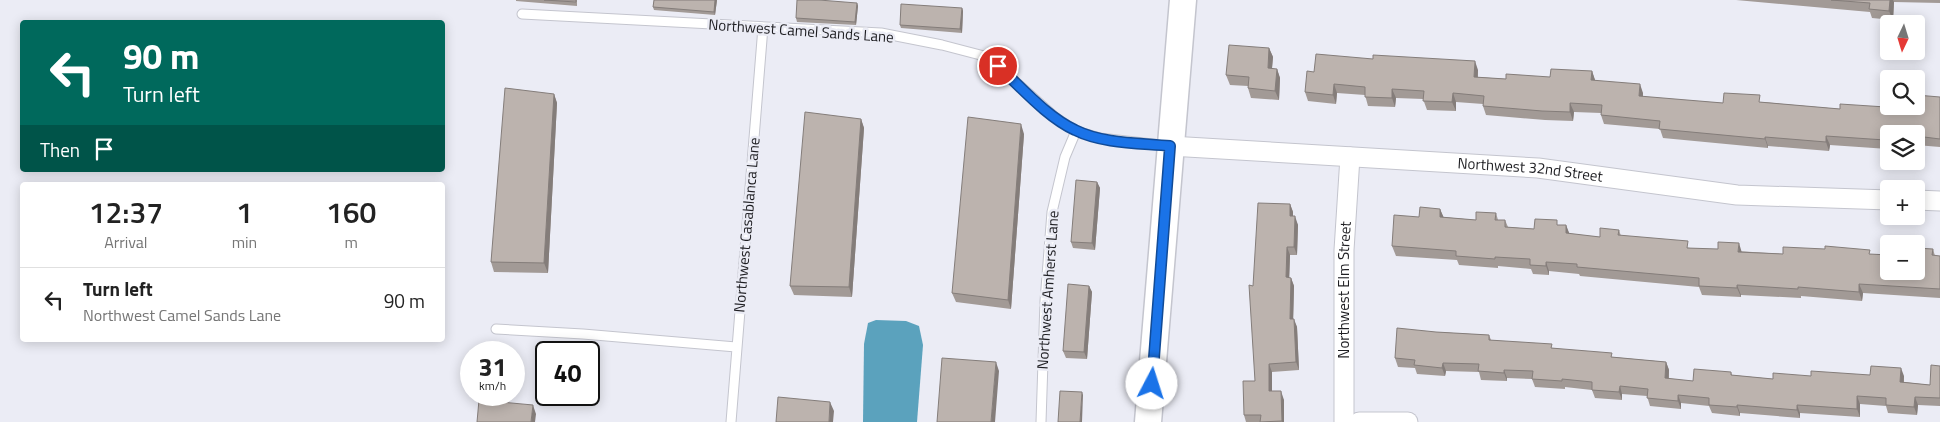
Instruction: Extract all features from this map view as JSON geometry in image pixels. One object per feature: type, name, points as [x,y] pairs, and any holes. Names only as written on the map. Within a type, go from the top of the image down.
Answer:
[{"type":"street","points":[[1148,422],[1170,146],[1184,0]]},
{"type":"street","name":"Northwest 32nd Street","points":[[1170,146],[1538,168],[1736,195],[1880,200]]},
{"type":"street","name":"Northwest Elm Street","points":[[1344,422],[1344,250],[1350,157]]},
{"type":"street","points":[[1925,200],[1940,201]]},
{"type":"street","points":[[1359,422],[1408,422]]},
{"type":"lane","name":"Northwest Camel Sands Lane","points":[[522,14],[881,33],[942,45],[988,58],[1054,118],[1076,131],[1100,138],[1170,146]]},
{"type":"lane","name":"Northwest Casablanca Lane","points":[[730,422],[763,27]]},
{"type":"lane","name":"Northwest Amherst Lane","points":[[1041,422],[1045,301],[1052,212],[1065,157],[1076,131]]},
{"type":"lane","points":[[496,329],[583,334],[736,348]]},
{"type":"water","points":[[876,320],[906,321],[919,326],[923,345],[917,422],[863,422],[864,344],[868,323]]},
{"type":"building","points":[[544,0],[576,0],[576,2]]},
{"type":"building","points":[[654,0],[715,0],[714,12],[653,7]]},
{"type":"building","points":[[797,0],[857,3],[855,22],[796,18]]},
{"type":"building","points":[[1831,0],[1890,0],[1889,11],[1869,9],[1870,3]]},
{"type":"building","points":[[901,4],[962,8],[960,29],[900,25]]},
{"type":"building","points":[[1229,45],[1269,48],[1268,68],[1277,69],[1275,91],[1248,88],[1249,77],[1226,75]]},
{"type":"building","points":[[1316,54],[1373,59],[1373,55],[1475,61],[1474,77],[1506,79],[1506,74],[1550,77],[1551,69],[1592,71],[1591,80],[1640,84],[1639,96],[1723,103],[1724,93],[1760,95],[1759,102],[1840,109],[1840,104],[1880,107],[1880,115],[1925,115],[1925,96],[1940,97],[1940,139],[1925,137],[1925,125],[1880,125],[1880,140],[1826,136],[1826,142],[1765,137],[1765,139],[1659,129],[1660,121],[1601,115],[1602,105],[1570,103],[1570,112],[1542,111],[1483,106],[1484,96],[1453,93],[1452,102],[1423,101],[1424,91],[1392,89],[1392,98],[1365,97],[1365,87],[1334,84],[1333,95],[1305,92],[1307,71],[1314,72]]},
{"type":"building","points":[[505,88],[554,94],[544,263],[491,262]]},
{"type":"building","points":[[805,112],[861,119],[849,287],[790,286]]},
{"type":"building","points":[[968,117],[1021,124],[1008,300],[952,293]]},
{"type":"building","points":[[1076,180],[1097,182],[1092,243],[1071,242]]},
{"type":"building","points":[[1258,203],[1290,204],[1290,216],[1295,216],[1294,247],[1287,247],[1286,277],[1291,278],[1290,319],[1294,319],[1296,362],[1269,364],[1269,391],[1281,391],[1282,421],[1260,422],[1261,415],[1244,415],[1243,381],[1255,381],[1249,285],[1253,286]]},
{"type":"building","points":[[1420,207],[1440,209],[1440,217],[1476,220],[1476,212],[1496,213],[1495,220],[1505,220],[1505,227],[1534,229],[1535,219],[1557,220],[1557,225],[1566,225],[1566,233],[1600,237],[1600,228],[1619,230],[1618,235],[1688,241],[1687,248],[1718,249],[1718,242],[1739,243],[1738,252],[1783,254],[1783,247],[1825,249],[1825,246],[1870,250],[1869,254],[1880,255],[1880,280],[1925,280],[1925,249],[1933,249],[1932,255],[1940,256],[1940,289],[1859,284],[1859,292],[1798,287],[1798,289],[1737,285],[1737,288],[1699,286],[1699,278],[1577,267],[1577,264],[1546,262],[1546,266],[1530,265],[1530,259],[1456,256],[1456,251],[1392,246],[1394,215],[1419,217]]},
{"type":"building","points":[[1068,284],[1089,286],[1084,352],[1063,351]]},
{"type":"building","points":[[1397,328],[1489,335],[1489,340],[1552,344],[1551,348],[1612,353],[1611,357],[1666,362],[1665,378],[1693,381],[1694,369],[1731,372],[1731,375],[1773,379],[1773,373],[1811,376],[1811,371],[1870,375],[1871,366],[1901,368],[1900,382],[1930,385],[1931,365],[1940,366],[1940,398],[1915,397],[1914,407],[1886,405],[1886,398],[1857,396],[1857,409],[1797,405],[1797,410],[1737,405],[1737,407],[1709,405],[1709,398],[1678,395],[1678,401],[1647,398],[1648,389],[1620,386],[1619,392],[1592,390],[1592,382],[1532,379],[1533,371],[1504,370],[1504,373],[1478,371],[1479,364],[1443,363],[1442,368],[1414,365],[1415,360],[1395,358]]},
{"type":"building","points":[[942,358],[996,362],[991,422],[937,422]]},
{"type":"building","points":[[1060,391],[1082,392],[1080,422],[1058,422]]},
{"type":"building","points":[[778,397],[830,402],[829,422],[776,422]]},
{"type":"building","points":[[533,405],[531,422],[477,422],[478,406]]},
{"type":"route","points":[[998,66],[1054,118],[1076,131],[1100,138],[1170,146],[1152,384]]}]
